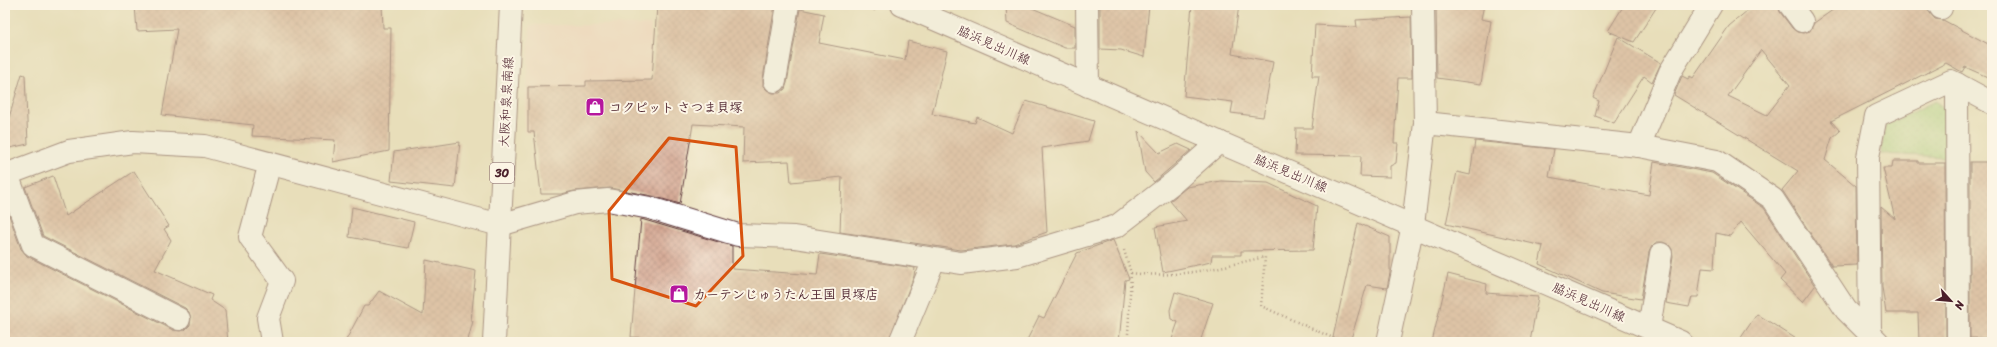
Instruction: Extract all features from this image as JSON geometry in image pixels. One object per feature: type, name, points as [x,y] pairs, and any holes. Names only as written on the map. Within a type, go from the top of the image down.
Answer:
[{"type":"street","name":"大阪和泉泉南線","points":[[494,342],[511,5]]},
{"type":"street","points":[[775,81],[788,5]]},
{"type":"street","name":"脇浜見出川線","points":[[902,5],[1413,225],[1678,342]]},
{"type":"street","points":[[1087,5],[1088,86]]},
{"type":"street","points":[[1388,342],[1413,225],[1424,123],[1424,5]]},
{"type":"street","points":[[1639,146],[1670,72],[1711,5]]},
{"type":"street","points":[[1874,338],[1868,157],[1876,116],[1951,81],[1992,103]]},
{"type":"street","points":[[1957,84],[1958,342]]},
{"type":"street","points":[[1424,123],[1639,146],[1717,161],[1772,199],[1846,310],[1874,338]]},
{"type":"street","points":[[179,319],[33,245],[6,175],[69,151],[133,142],[205,146],[500,226],[575,203],[608,200],[650,208],[738,235],[794,237],[907,253],[934,260],[961,263],[1017,256],[1117,226],[1174,182],[1218,142]]},
{"type":"street","points":[[270,163],[250,237],[282,282],[268,318],[272,342]]},
{"type":"street","points":[[1649,328],[1661,254]]},
{"type":"street","points":[[900,342],[934,260]]},
{"type":"path","points":[[1117,226],[1131,273],[1128,334],[1126,342]]},
{"type":"path","points":[[1131,273],[1151,276],[1187,274],[1265,257],[1261,306],[1342,342]]},
{"type":"highlighted area","points":[[669,138],[736,147],[743,256],[696,306],[612,279],[609,211]]},
{"type":"shaded area","points":[[530,25],[651,25],[649,131],[524,133]]},
{"type":"green space","points":[[1935,101],[1945,109],[1946,157],[1881,154],[1885,126]]},
{"type":"building","points":[[135,5],[382,5],[383,28],[391,28],[389,151],[333,162],[335,140],[252,136],[253,125],[162,115],[177,29],[137,31]]},
{"type":"building","points":[[657,5],[775,5],[763,79],[763,86],[773,93],[780,93],[785,89],[787,83],[800,9],[824,14],[819,43],[905,60],[908,41],[947,51],[932,114],[975,123],[977,117],[1012,133],[1026,101],[1094,121],[1088,141],[1042,148],[1047,232],[1014,244],[961,250],[840,232],[842,177],[791,182],[789,161],[743,163],[744,127],[693,124],[680,204],[652,196],[610,188],[574,191],[561,194],[541,194],[534,132],[528,132],[528,87],[586,86],[586,81],[652,80]]},
{"type":"building","points":[[1006,5],[1025,5],[1075,26],[1075,48],[1065,48],[1007,23]]},
{"type":"building","points":[[1100,5],[1149,5],[1144,57],[1121,50],[1100,49]]},
{"type":"building","points":[[1192,5],[1239,5],[1232,54],[1273,62],[1263,117],[1231,113],[1233,102],[1184,96]]},
{"type":"building","points":[[1436,5],[1484,5],[1481,19],[1491,21],[1481,84],[1437,78]]},
{"type":"building","points":[[1624,5],[1658,5],[1634,42],[1608,31]]},
{"type":"building","points":[[1754,5],[1778,5],[1780,12],[1792,28],[1797,32],[1803,33],[1810,31],[1814,23],[1840,5],[1927,5],[1929,12],[1935,19],[1943,20],[1992,46],[1992,79],[1965,67],[1962,72],[1946,63],[1831,121],[1840,131],[1832,138],[1825,160],[1856,186],[1857,265],[1832,266],[1782,190],[1798,171],[1674,95],[1682,76],[1688,79],[1690,76],[1693,78],[1729,26]],"holes":[[[1761,50],[1790,85],[1767,115],[1728,96]]]},
{"type":"building","points":[[1411,17],[1412,78],[1398,78],[1394,143],[1398,143],[1396,163],[1390,166],[1390,177],[1360,176],[1361,156],[1295,155],[1296,128],[1312,128],[1319,76],[1312,76],[1315,25],[1357,27],[1356,20]]},
{"type":"building","points":[[1618,37],[1661,63],[1652,82],[1644,76],[1614,123],[1595,116],[1599,101],[1593,98]]},
{"type":"building","points":[[22,74],[25,75],[28,144],[5,149],[5,131]]},
{"type":"building","points":[[1138,131],[1159,153],[1178,144],[1191,150],[1154,182],[1145,172]]},
{"type":"building","points":[[1475,141],[1554,149],[1549,177],[1649,195],[1654,162],[1712,173],[1764,208],[1815,286],[1803,302],[1780,280],[1785,274],[1741,222],[1730,236],[1716,233],[1714,269],[1702,268],[1698,297],[1692,297],[1689,307],[1666,303],[1673,256],[1672,249],[1669,245],[1663,242],[1656,242],[1649,252],[1641,299],[1602,293],[1539,264],[1543,246],[1446,224],[1457,172],[1470,175]]},
{"type":"building","points":[[460,142],[455,188],[391,181],[394,152]]},
{"type":"building","points":[[1893,161],[1945,163],[1946,342],[1919,342],[1918,313],[1886,313],[1882,287],[1881,207],[1895,219],[1883,168],[1892,168]]},
{"type":"building","points":[[1970,162],[1992,162],[1992,338],[1970,338]]},
{"type":"building","points":[[134,171],[169,226],[164,229],[171,240],[155,270],[212,295],[210,300],[225,310],[228,342],[5,342],[5,216],[9,215],[21,249],[27,256],[173,330],[185,330],[190,325],[191,318],[189,312],[185,308],[43,236],[25,187],[53,176],[66,216]]},
{"type":"building","points":[[1221,181],[1268,183],[1317,206],[1313,250],[1241,251],[1241,255],[1212,255],[1211,262],[1163,272],[1155,227],[1187,221],[1170,201],[1187,187]]},
{"type":"building","points":[[352,207],[414,222],[408,248],[349,237]]},
{"type":"building","points":[[641,219],[732,246],[732,269],[817,275],[820,254],[915,268],[914,276],[888,342],[658,342],[659,339],[631,337]]},
{"type":"building","points":[[1358,223],[1390,237],[1390,273],[1387,288],[1367,285],[1350,342],[1332,342]]},
{"type":"building","points":[[1113,240],[1129,279],[1125,280],[1119,342],[1026,342],[1039,316],[1044,318],[1077,253]]},
{"type":"building","points":[[426,260],[476,271],[471,321],[473,321],[468,340],[472,342],[345,342],[364,306],[368,306],[379,291],[423,315]]},
{"type":"building","points":[[1448,274],[1487,284],[1486,293],[1538,297],[1530,342],[1432,342]]},
{"type":"building","points":[[1175,292],[1213,303],[1200,342],[1171,342],[1178,322],[1171,319],[1170,310]]},
{"type":"building","points":[[1757,314],[1801,342],[1738,342]]},
{"type":"place","name":"コクピット さつま貝塚","points":[[595,107]]},
{"type":"place","name":"カーテンじゅうたん王国 貝塚店","points":[[679,294]]}]
